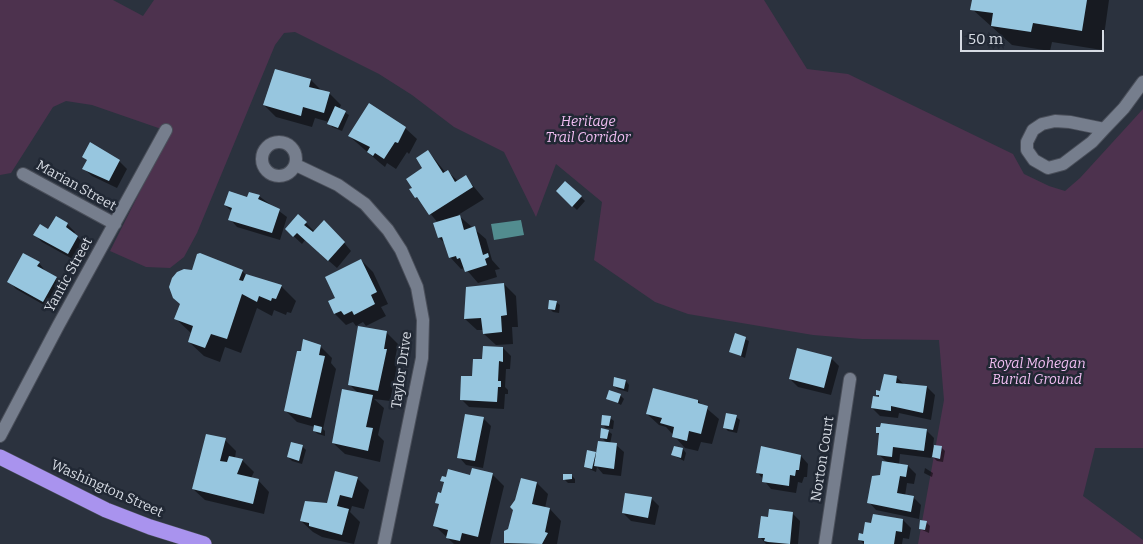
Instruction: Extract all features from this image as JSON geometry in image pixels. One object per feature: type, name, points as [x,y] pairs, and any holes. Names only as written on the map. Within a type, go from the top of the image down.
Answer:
[{"type":"highway","name":"Washington Street","points":[[0,457],[106,510],[150,527],[204,544]]},
{"type":"street","points":[[1104,129],[1070,122],[1055,121],[1042,124],[1033,130],[1027,142],[1027,150],[1041,165],[1048,168],[1056,167],[1078,154],[1104,129],[1124,108],[1143,82]]},
{"type":"street","name":"Yantic Street","points":[[0,436],[36,366],[166,130]]},
{"type":"street","name":"Taylor Drive","points":[[296,165],[338,185],[365,204],[388,230],[401,250],[417,287],[423,320],[422,358],[384,544]]},
{"type":"street","name":"Marian Street","points":[[23,174],[115,224]]},
{"type":"street","name":"Norton Court","points":[[825,544],[850,378]]},
{"type":"green space","points":[[0,0],[113,0],[143,16],[154,0],[764,0],[807,69],[848,74],[1013,154],[1024,174],[1049,186],[1065,191],[1080,178],[1143,109],[1143,448],[1095,448],[1083,496],[1143,540],[1143,544],[918,544],[944,400],[939,340],[862,339],[813,335],[688,314],[655,302],[594,260],[602,202],[556,164],[536,217],[504,152],[454,127],[412,95],[379,74],[295,32],[284,33],[275,45],[197,233],[184,257],[170,268],[146,267],[110,251],[170,132],[92,105],[66,101],[53,107],[11,173],[0,175]]},
{"type":"shaded area","points":[[521,220],[524,235],[494,240],[491,224]]},
{"type":"building","points":[[972,0],[1087,0],[1082,31],[1033,23],[1031,32],[991,26],[993,13],[970,10]]},
{"type":"building","points":[[275,69],[311,79],[309,87],[330,92],[324,113],[303,107],[301,116],[263,105]]},
{"type":"building","points":[[369,103],[406,127],[398,143],[395,142],[384,159],[375,153],[373,156],[367,152],[370,147],[348,136]]},
{"type":"building","points":[[335,106],[346,111],[338,128],[327,124]]},
{"type":"building","points":[[90,142],[120,160],[109,181],[82,169],[87,160],[82,157]]},
{"type":"building","points":[[428,150],[443,173],[448,170],[455,182],[466,175],[473,187],[429,215],[409,189],[412,188],[406,179],[422,168],[416,158]]},
{"type":"building","points":[[565,181],[582,196],[572,207],[556,191]]},
{"type":"building","points":[[229,191],[247,197],[249,192],[260,195],[258,199],[280,209],[272,233],[228,220],[232,208],[224,205]]},
{"type":"building","points":[[298,214],[307,222],[304,225],[313,232],[324,220],[345,242],[328,261],[297,233],[293,237],[285,229]]},
{"type":"building","points":[[460,215],[464,230],[475,226],[483,255],[488,253],[489,257],[485,259],[487,265],[465,272],[460,258],[457,259],[456,256],[449,258],[442,237],[438,238],[433,223]]},
{"type":"building","points":[[56,216],[68,223],[66,227],[78,236],[68,254],[33,235],[40,224],[48,229]]},
{"type":"building","points":[[23,253],[40,262],[37,266],[57,277],[43,302],[7,282]]},
{"type":"building","points":[[200,253],[243,270],[239,280],[243,281],[246,274],[282,285],[276,299],[272,298],[271,301],[259,296],[257,302],[242,294],[227,339],[211,334],[205,348],[188,342],[193,326],[174,319],[180,304],[173,298],[169,287],[172,278],[177,272],[184,269],[192,270],[197,254]]},
{"type":"building","points":[[361,259],[377,292],[371,295],[375,304],[354,315],[352,311],[344,315],[341,311],[334,314],[328,301],[335,298],[325,277]]},
{"type":"building","points":[[504,283],[507,315],[501,316],[502,332],[483,334],[481,318],[464,319],[466,287]]},
{"type":"building","points":[[549,300],[557,301],[555,310],[548,309]]},
{"type":"building","points":[[358,326],[387,331],[384,349],[387,349],[378,391],[348,385]]},
{"type":"building","points":[[735,333],[746,337],[741,356],[729,352]]},
{"type":"building","points":[[303,339],[321,345],[319,355],[325,356],[311,418],[284,411],[297,351],[301,351]]},
{"type":"building","points":[[483,346],[503,347],[503,362],[499,361],[498,381],[501,381],[501,387],[498,387],[497,402],[460,400],[461,376],[472,376],[473,359],[482,359]]},
{"type":"building","points":[[797,348],[832,357],[824,388],[789,379]]},
{"type":"building","points":[[884,374],[897,376],[896,383],[927,386],[923,413],[891,406],[891,411],[871,408],[873,396],[879,397],[879,395],[876,395],[876,390],[880,391]]},
{"type":"building","points":[[614,377],[626,380],[624,389],[613,386]]},
{"type":"building","points":[[653,388],[698,400],[698,403],[708,406],[701,434],[689,431],[687,441],[672,437],[674,427],[660,423],[662,418],[646,414]]},
{"type":"building","points":[[342,389],[373,395],[366,427],[373,428],[368,451],[332,443]]},
{"type":"building","points":[[609,390],[621,394],[618,403],[606,399]]},
{"type":"building","points":[[726,413],[737,415],[733,430],[723,428]]},
{"type":"building","points":[[465,414],[484,417],[475,461],[457,458]]},
{"type":"building","points":[[602,415],[611,416],[609,426],[601,425]]},
{"type":"building","points":[[881,423],[927,429],[924,451],[893,447],[892,457],[877,455],[879,433],[876,433],[876,427],[880,427]]},
{"type":"building","points":[[314,425],[322,427],[321,433],[313,431]]},
{"type":"building","points":[[601,428],[609,430],[607,439],[600,438]]},
{"type":"building","points":[[206,434],[226,438],[220,461],[227,462],[229,456],[243,459],[237,474],[259,479],[253,504],[192,489]]},
{"type":"building","points":[[598,441],[617,443],[614,469],[594,466]]},
{"type":"building","points":[[291,442],[303,445],[299,461],[287,457]]},
{"type":"building","points":[[934,445],[942,446],[940,459],[932,457]]},
{"type":"building","points":[[674,446],[683,448],[681,458],[671,455]]},
{"type":"building","points":[[761,446],[801,455],[799,470],[796,470],[795,476],[790,475],[789,486],[762,482],[763,474],[756,473]]},
{"type":"building","points":[[587,450],[596,452],[592,469],[584,467]]},
{"type":"building","points":[[882,461],[908,465],[906,477],[900,476],[897,493],[914,496],[911,512],[867,503],[872,476],[880,475]]},
{"type":"building","points":[[472,468],[493,473],[478,537],[462,533],[460,541],[446,538],[448,530],[433,526],[439,504],[435,503],[438,492],[441,493],[444,482],[440,481],[442,476],[446,477],[448,469],[470,475]]},
{"type":"building","points":[[335,471],[358,477],[352,498],[340,495],[337,506],[349,509],[342,535],[309,526],[309,523],[300,521],[305,501],[327,503]]},
{"type":"building","points":[[563,474],[572,474],[572,479],[563,480]]},
{"type":"building","points":[[521,478],[537,482],[532,504],[550,508],[545,532],[548,533],[542,544],[504,543],[504,531],[508,529],[513,510],[510,507],[515,500]]},
{"type":"building","points":[[625,493],[652,497],[648,518],[622,513]]},
{"type":"building","points":[[769,509],[793,512],[790,544],[768,542],[764,541],[765,538],[758,538],[761,516],[768,517]]},
{"type":"building","points":[[873,514],[903,519],[902,532],[896,531],[894,544],[864,544],[864,541],[858,540],[859,533],[863,534],[865,522],[871,523]]},
{"type":"building","points":[[920,520],[927,521],[925,530],[919,529]]},
{"type":"park label","name":"Heritage Trail Corridor","points":[[588,130]]},
{"type":"park label","name":"Royal Mohegan Burial Ground","points":[[1037,372]]}]
